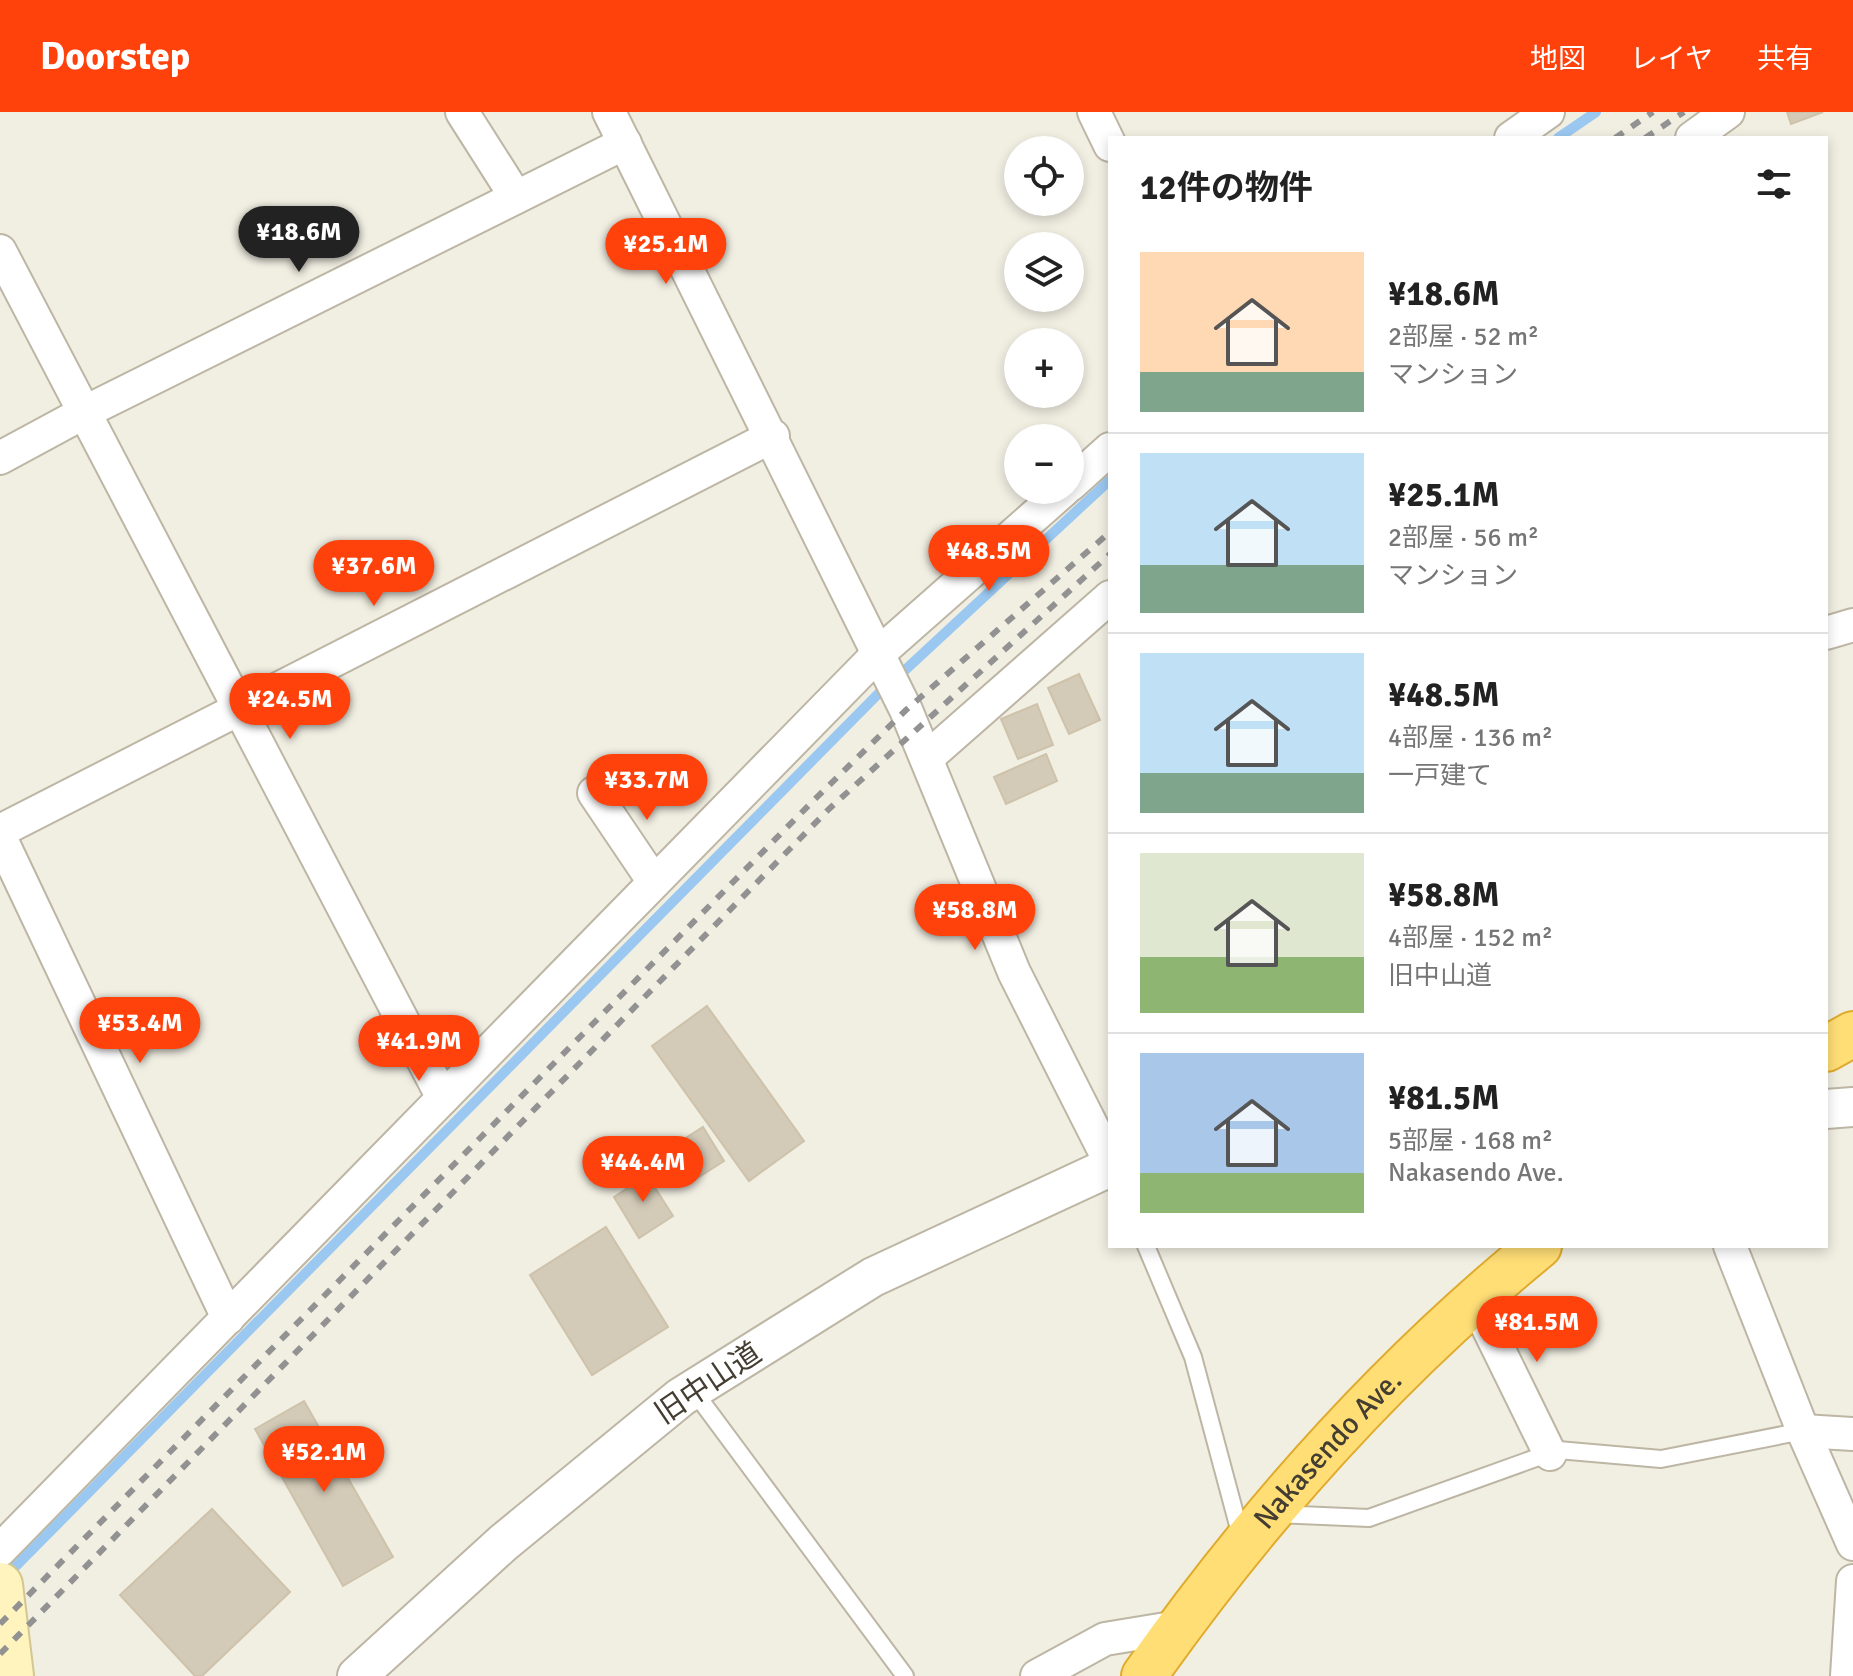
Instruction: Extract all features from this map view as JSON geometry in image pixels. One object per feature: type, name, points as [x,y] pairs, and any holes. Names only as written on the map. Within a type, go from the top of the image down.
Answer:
[{"type":"highway","name":"Nakasendo Ave.","points":[[1144,1676],[1178,1627],[1256,1529],[1355,1414],[1474,1299],[1537,1248]]},
{"type":"main road","points":[[0,1585],[11,1676]]},
{"type":"street","points":[[462,112],[516,197]]},
{"type":"street","points":[[609,112],[773,436],[927,758],[1014,972],[1108,1161]]},
{"type":"street","points":[[1094,112],[1108,141]]},
{"type":"street","points":[[1695,136],[1728,112]]},
{"type":"street","points":[[0,458],[85,412],[625,143]]},
{"type":"street","points":[[0,251],[443,1098]]},
{"type":"street","points":[[228,1318],[0,834],[241,707],[773,436]]},
{"type":"street","points":[[1084,472],[1108,451]]},
{"type":"street","points":[[0,1550],[877,655],[1048,504]]},
{"type":"street","points":[[927,758],[1108,599]]},
{"type":"street","points":[[1828,632],[1853,625]]},
{"type":"street","points":[[594,793],[654,882]]},
{"type":"street","points":[[1828,1109],[1853,1107]]},
{"type":"street","name":"旧中山道","points":[[357,1676],[503,1543],[693,1390],[873,1277],[1108,1166]]},
{"type":"street","points":[[1731,1248],[1803,1431],[1853,1544]]},
{"type":"street","points":[[1474,1299],[1550,1454]]},
{"type":"street","points":[[1803,1431],[1853,1434]]},
{"type":"street","points":[[1847,1676],[1853,1581]]},
{"type":"street","points":[[1037,1676],[1105,1639],[1178,1627]]},
{"type":"lane","points":[[1147,1248],[1193,1357],[1256,1529],[1369,1518],[1558,1450],[1661,1459],[1803,1431]]},
{"type":"lane","points":[[693,1390],[905,1676]]},
{"type":"building","points":[[1787,112],[1823,112],[1791,124]]},
{"type":"building","points":[[1079,674],[1100,720],[1069,734],[1048,688]]},
{"type":"building","points":[[1037,704],[1053,745],[1018,759],[1001,719]]},
{"type":"building","points":[[1046,754],[1057,781],[1006,804],[994,777]]},
{"type":"building","points":[[707,1006],[804,1141],[749,1181],[652,1046]]},
{"type":"building","points":[[703,1127],[724,1161],[694,1180],[673,1146]]},
{"type":"building","points":[[643,1169],[673,1216],[639,1238],[614,1197],[629,1187],[624,1181]]},
{"type":"building","points":[[606,1227],[668,1327],[592,1375],[530,1275]]},
{"type":"building","points":[[304,1401],[393,1557],[343,1586],[255,1429]]},
{"type":"building","points":[[212,1509],[290,1592],[202,1676],[195,1676],[120,1595]]},
{"type":"waterway","points":[[1561,136],[1596,112]]},
{"type":"waterway","points":[[903,672],[1108,482]]},
{"type":"waterway","points":[[16,1566],[880,692]]},
{"type":"railway","points":[[1618,136],[1653,112]]},
{"type":"railway","points":[[1648,136],[1684,112]]},
{"type":"railway","points":[[0,1624],[816,798],[906,710],[1108,534]]},
{"type":"railway","points":[[0,1654],[829,809],[1108,556]]}]
